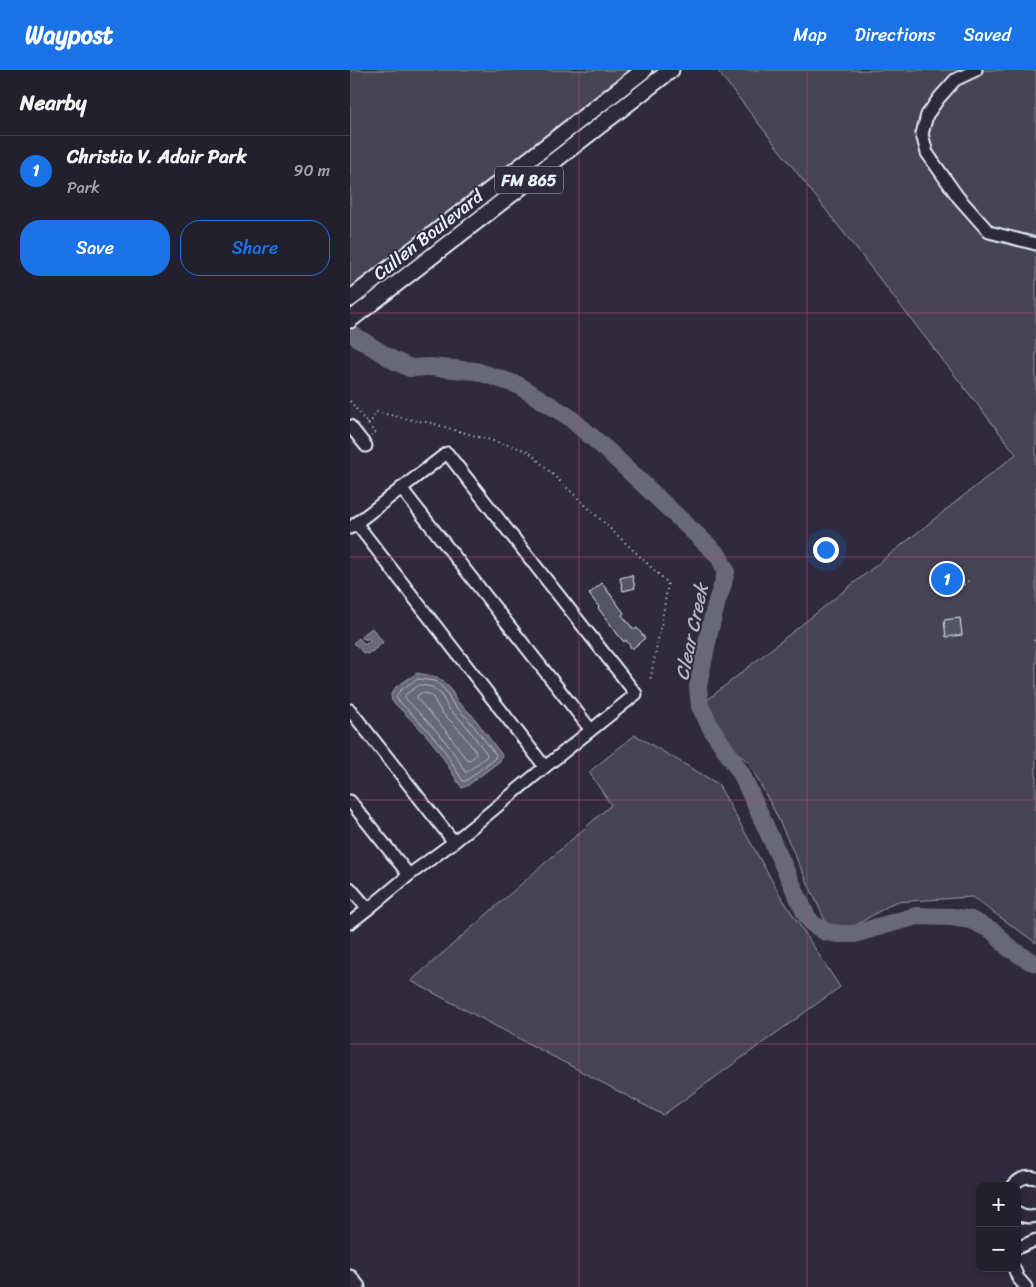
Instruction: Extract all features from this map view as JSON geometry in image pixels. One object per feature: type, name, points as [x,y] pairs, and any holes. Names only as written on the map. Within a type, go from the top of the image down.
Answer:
[{"type":"main road","name":"Cullen Boulevard","points":[[350,320],[671,70]]},
{"type":"main road","name":"Cullen Boulevard","points":[[350,299],[642,71]]},
{"type":"main road","points":[[562,155],[560,149],[562,143],[630,88],[642,71]]},
{"type":"main road","points":[[350,1278],[357,1287]]},
{"type":"street","points":[[976,70],[955,80],[927,115],[922,134],[927,153],[958,197],[989,232],[1036,244]]},
{"type":"street","points":[[350,426],[367,442]]},
{"type":"street","points":[[350,923],[409,875],[454,842],[545,766],[636,694],[447,453],[353,526],[545,766]]},
{"type":"street","points":[[401,488],[591,730]]},
{"type":"street","points":[[350,710],[454,842]]},
{"type":"street","points":[[350,801],[409,875]]},
{"type":"street","points":[[350,888],[368,910]]},
{"type":"street","points":[[1016,1182],[1024,1178],[1036,1178]]},
{"type":"street","points":[[1021,1215],[1031,1218],[1036,1216]]},
{"type":"street","points":[[1021,1246],[1036,1240]]},
{"type":"street","points":[[1016,1272],[1026,1287]]},
{"type":"path","points":[[350,401],[375,433],[367,442]]},
{"type":"path","points":[[368,424],[373,420],[376,412],[426,422],[528,451],[668,583],[650,681]]},
{"type":"path","points":[[960,588],[968,581]]},
{"type":"shaded area","points":[[350,70],[633,70],[350,289]]},
{"type":"shaded area","points":[[717,70],[1036,70],[1036,943],[972,897],[895,902],[851,928],[829,929],[775,812],[749,763],[722,739],[702,704],[1016,454]]},
{"type":"shaded area","points":[[635,735],[718,784],[780,895],[840,987],[663,1115],[411,981],[611,805],[589,772]]},
{"type":"water","points":[[372,628],[383,642],[372,652],[368,654],[363,653],[353,643],[359,638],[365,645],[370,640],[369,638],[363,639],[361,636]]},
{"type":"water","points":[[417,673],[437,677],[444,682],[450,688],[457,701],[472,715],[502,755],[500,761],[467,786],[462,788],[430,740],[392,701],[391,694],[396,687]]},
{"type":"building","points":[[632,575],[635,588],[623,591],[620,578]]},
{"type":"building","points":[[602,583],[624,613],[622,615],[634,630],[637,628],[645,638],[632,649],[626,640],[624,642],[619,636],[589,594]]},
{"type":"building","points":[[960,618],[962,635],[946,637],[944,620]]},
{"type":"waterway","name":"Clear Creek","points":[[350,333],[393,360],[410,368],[430,367],[476,371],[518,385],[569,417],[608,451],[718,555],[726,571],[710,628],[698,686],[700,706],[711,728],[741,773],[807,917],[813,924],[826,932],[855,934],[917,916],[952,917],[971,920],[993,931],[1009,948],[1036,963]]},
{"type":"place","name":"Christia V. Adair Park","points":[[947,579]]}]
